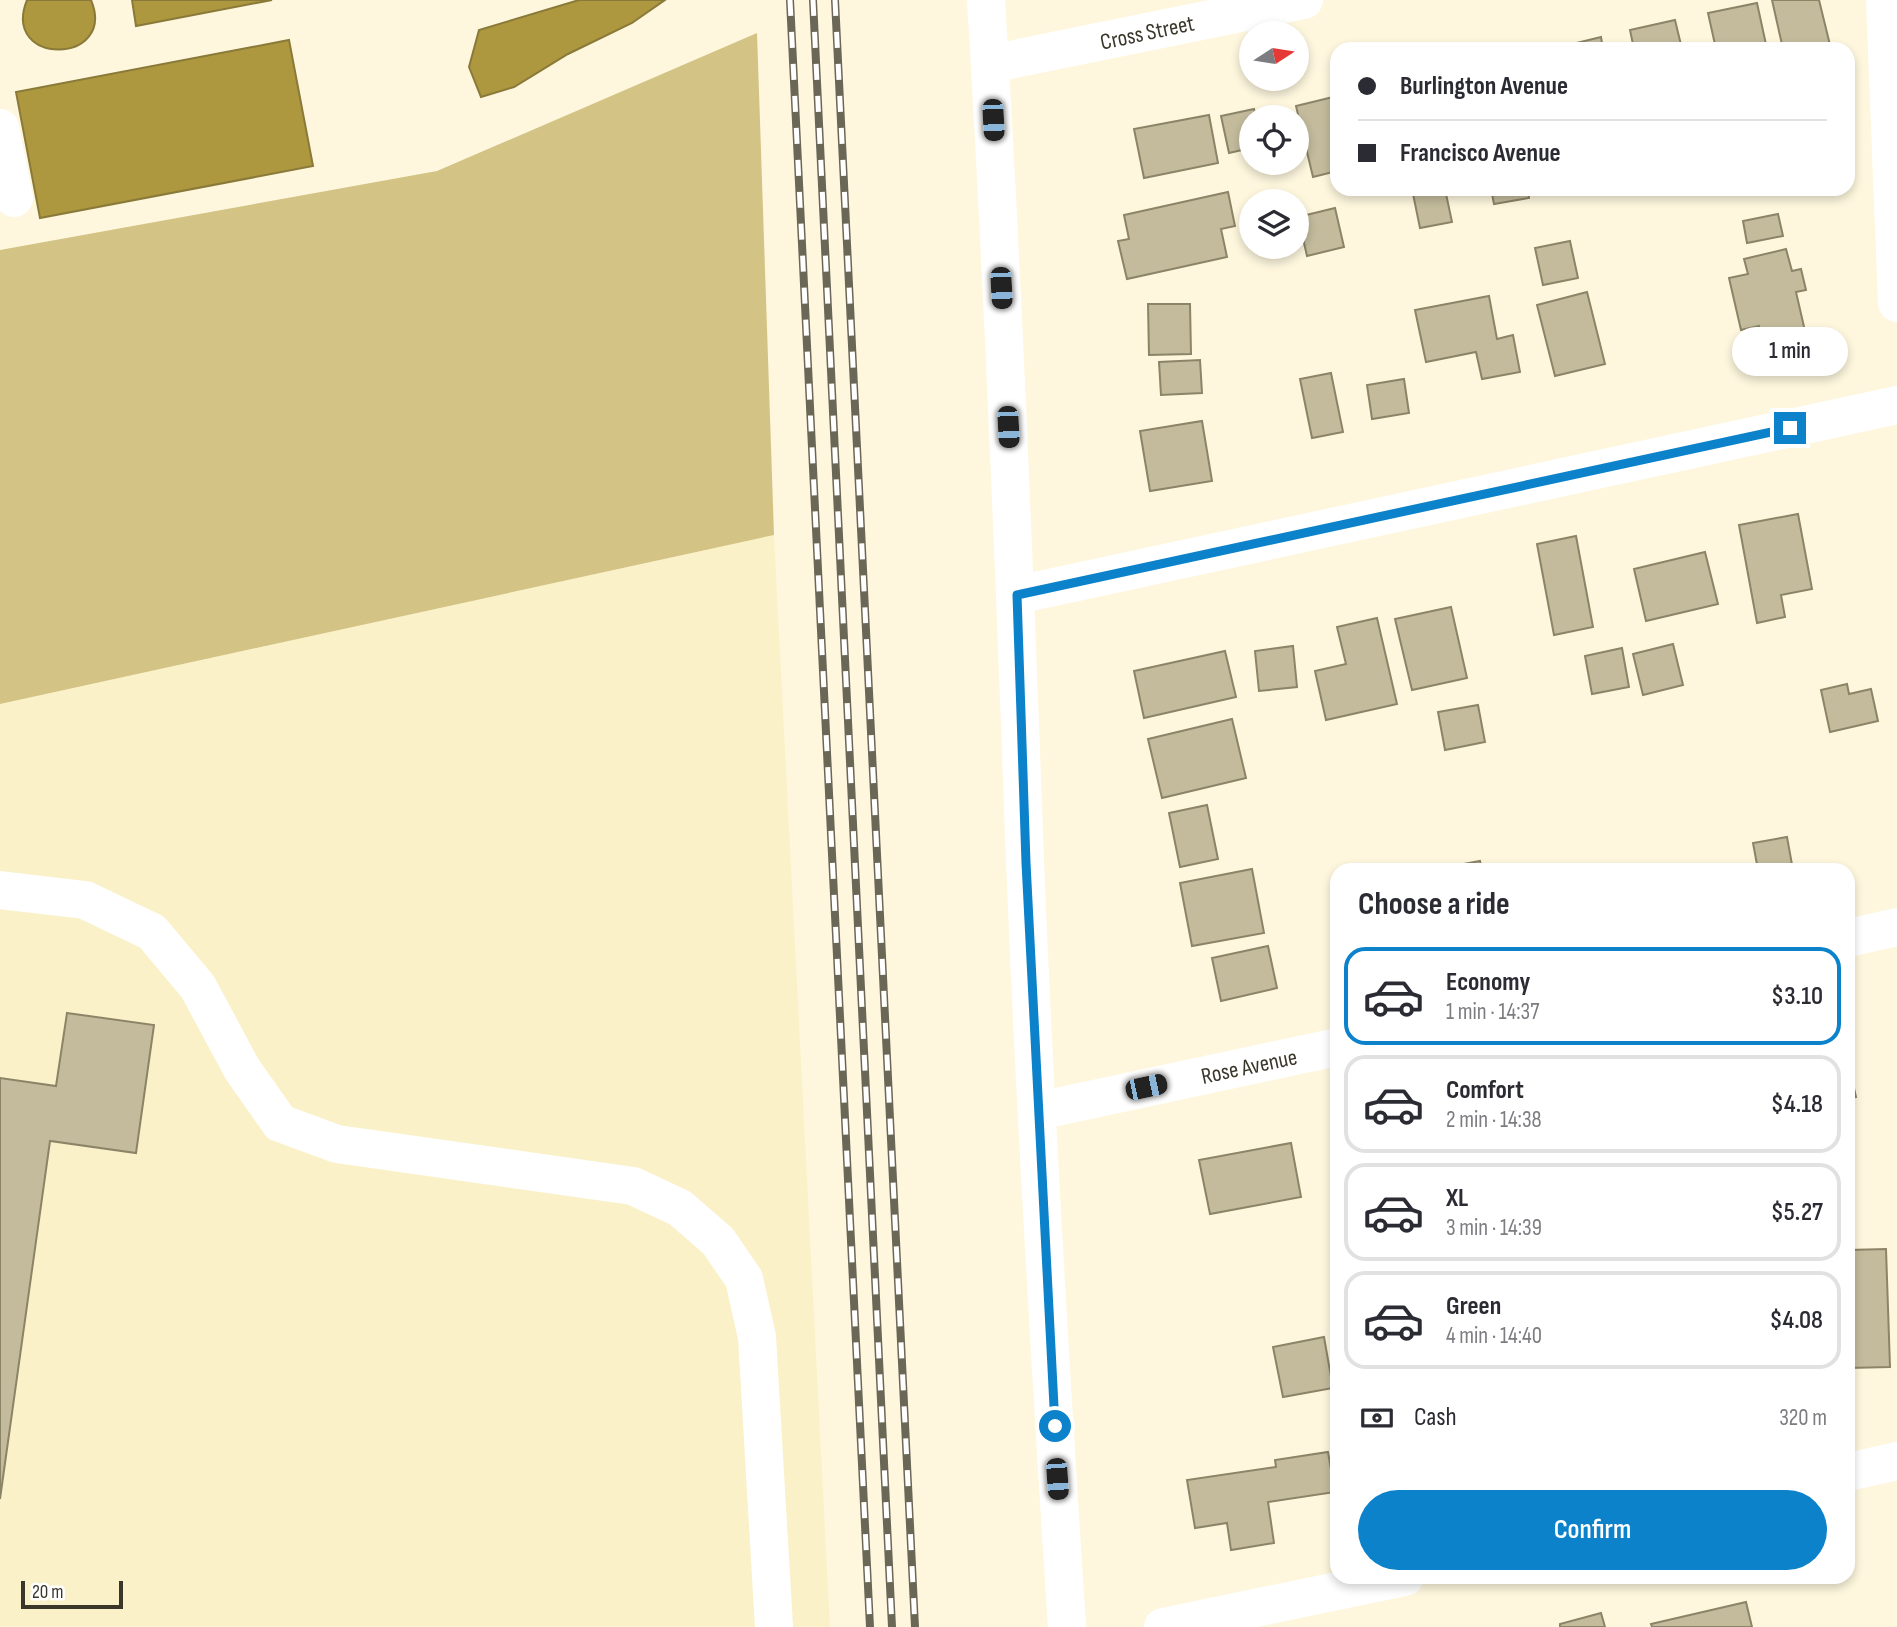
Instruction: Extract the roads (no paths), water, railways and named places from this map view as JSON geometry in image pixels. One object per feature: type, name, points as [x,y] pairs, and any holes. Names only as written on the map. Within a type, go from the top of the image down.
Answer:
[{"type":"street","points":[[986,0],[1017,595],[1025,850],[1067,1627]]},
{"type":"street","name":"Cross Street","points":[[990,64],[1304,0]]},
{"type":"street","points":[[1885,0],[1897,303]]},
{"type":"street","points":[[0,128],[14,198]]},
{"type":"street","points":[[1017,595],[1897,405]]},
{"type":"street","points":[[0,890],[85,901],[152,932],[198,987],[242,1069],[280,1123],[337,1144],[633,1186],[680,1208],[718,1241],[744,1279],[757,1337],[774,1627]]},
{"type":"street","points":[[1855,937],[1897,928]]},
{"type":"street","name":"Rose Avenue","points":[[1038,1111],[1330,1048]]},
{"type":"street","points":[[1855,1470],[1897,1461]]},
{"type":"street","points":[[1163,1627],[1371,1584]]},
{"type":"railway","points":[[790,0],[870,1627]]},
{"type":"railway","points":[[813,0],[892,1627]]},
{"type":"railway","points":[[835,0],[915,1627]]}]
